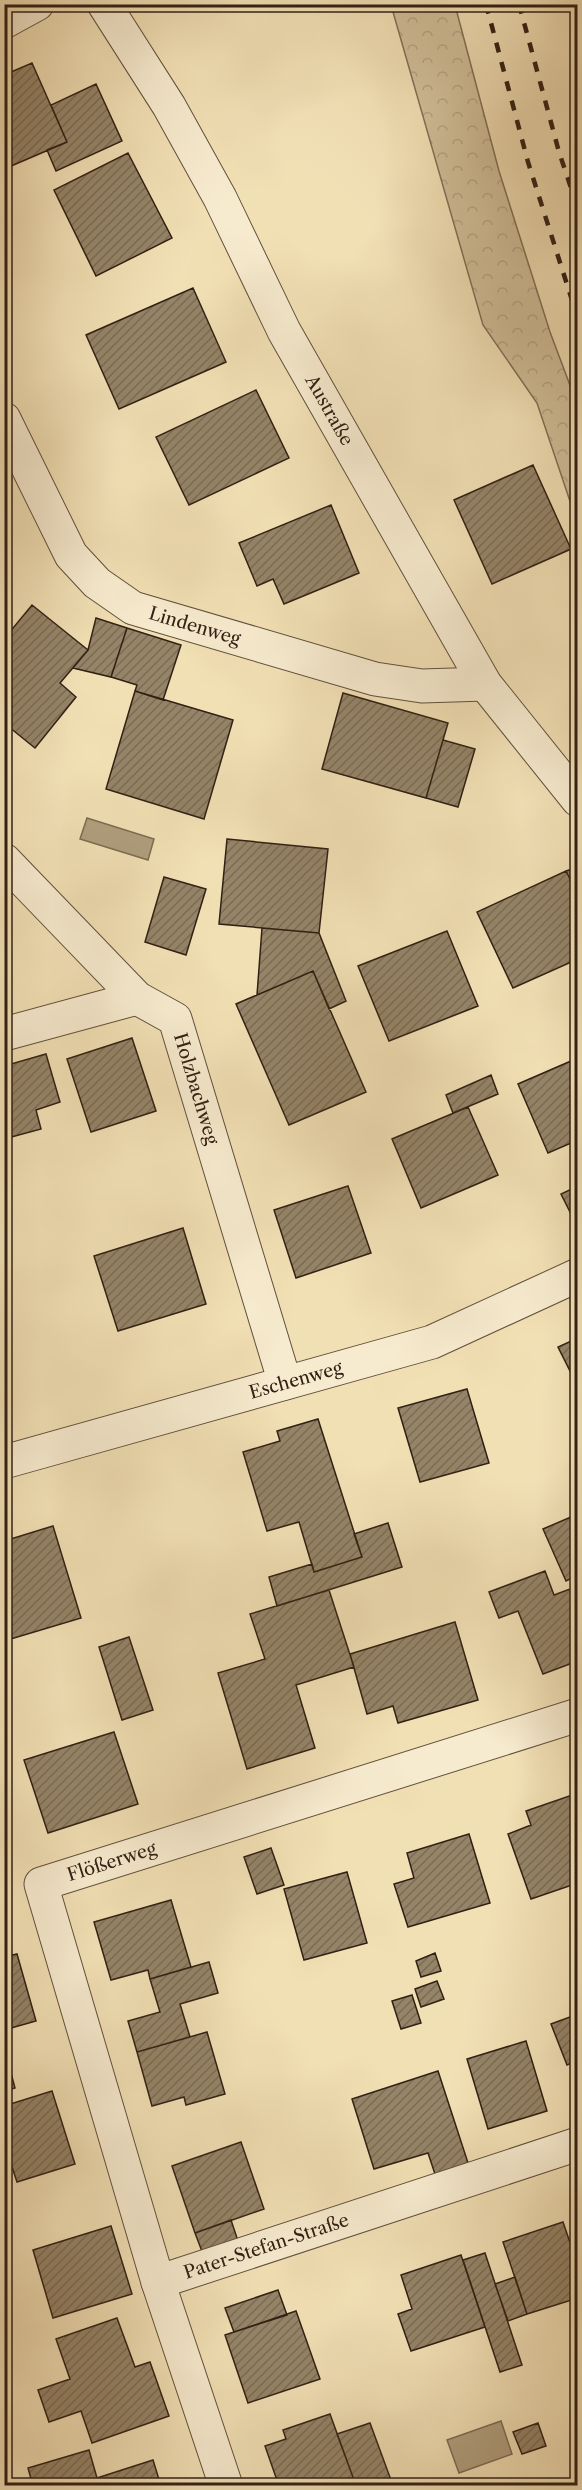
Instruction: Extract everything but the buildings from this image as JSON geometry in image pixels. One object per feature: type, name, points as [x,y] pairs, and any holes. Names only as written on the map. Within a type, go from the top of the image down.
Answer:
[{"type":"street","points":[[4,22],[37,4]]},
{"type":"street","name":"Austraße","points":[[104,4],[169,106],[220,198],[284,331],[485,684],[578,800]]},
{"type":"street","name":"Lindenweg","points":[[4,419],[71,555],[97,583],[133,608],[375,679],[422,686],[485,684]]},
{"type":"street","name":"Holzbachweg","points":[[4,860],[137,998],[175,1019],[285,1383]]},
{"type":"street","points":[[4,1034],[137,998]]},
{"type":"street","name":"Eschenweg","points":[[4,1462],[432,1342],[578,1275]]},
{"type":"street","name":"Flößerweg","points":[[158,2282],[41,1884],[578,1715]]},
{"type":"street","name":"Pater-Stefan-Straße","points":[[158,2282],[578,2144]]},
{"type":"street","points":[[158,2282],[226,2486]]},
{"type":"green space","points":[[391,5],[455,5],[499,171],[550,332],[577,404],[577,522],[537,403],[483,325]]},
{"type":"shaded area","points":[[87,818],[154,839],[148,860],[80,839]]},
{"type":"shaded area","points":[[501,2421],[512,2454],[459,2473],[447,2440]]},
{"type":"railway","points":[[486,4],[528,162],[578,319]]},
{"type":"railway","points":[[519,4],[559,152],[578,209]]}]
